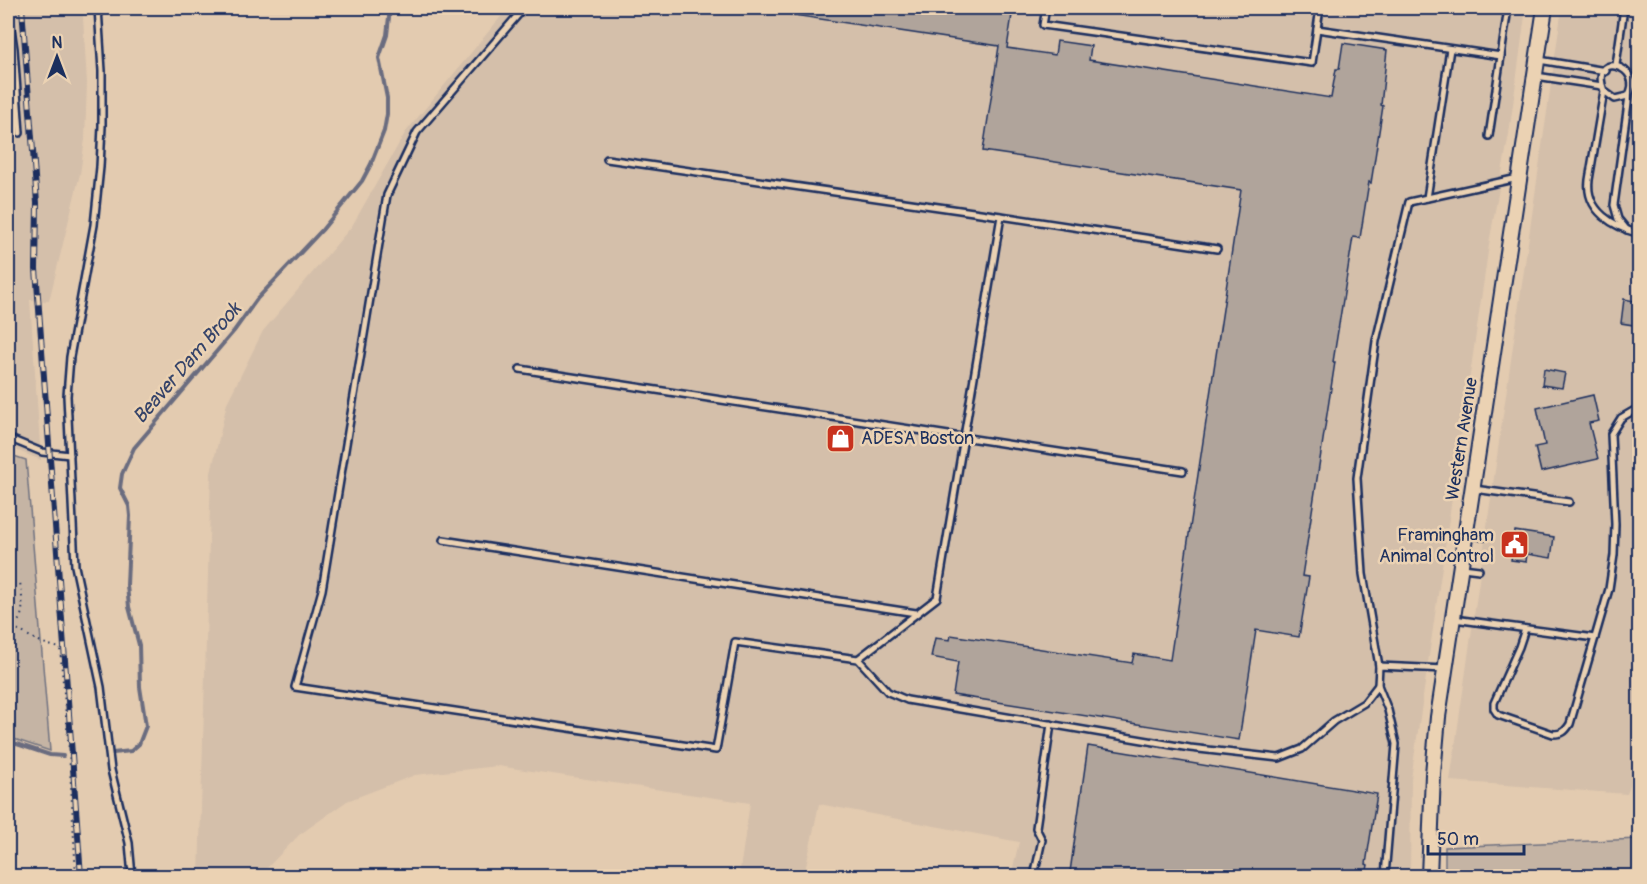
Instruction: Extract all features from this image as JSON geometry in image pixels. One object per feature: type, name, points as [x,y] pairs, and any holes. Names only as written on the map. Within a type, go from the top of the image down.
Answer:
[{"type":"street","name":"Western Avenue","points":[[1429,876],[1434,758],[1445,669],[1539,60],[1545,8]]},
{"type":"lane","points":[[8,8],[14,49],[20,133]]},
{"type":"lane","points":[[98,8],[102,72],[102,126],[94,225],[70,357],[67,396],[75,566],[101,687],[111,770],[129,843],[132,876]]},
{"type":"lane","points":[[524,8],[417,132],[387,195],[321,590],[295,687],[716,750],[735,642],[858,659],[888,692],[907,700],[1190,748],[1279,758],[1302,749],[1334,721],[1364,704],[1378,685]]},
{"type":"lane","points":[[1046,8],[1043,25],[1312,63],[1320,8]]},
{"type":"lane","points":[[1490,136],[1508,8]]},
{"type":"lane","points":[[1616,65],[1624,8]]},
{"type":"lane","points":[[1317,29],[1501,56]]},
{"type":"lane","points":[[1427,198],[1450,49]]},
{"type":"lane","points":[[1539,60],[1606,71]]},
{"type":"lane","points":[[1628,231],[1618,219],[1614,205],[1629,96],[1636,86],[1635,75],[1626,66],[1616,65],[1606,71],[1602,78],[1603,88],[1589,180],[1589,195],[1606,219],[1628,231],[1640,234]]},
{"type":"lane","points":[[1536,75],[1603,88],[1615,99],[1629,96]]},
{"type":"lane","points":[[607,159],[1217,249]]},
{"type":"lane","points":[[1385,876],[1396,744],[1388,710],[1378,685],[1379,666],[1363,574],[1357,478],[1376,340],[1409,202],[1521,177]]},
{"type":"lane","points":[[858,659],[937,598],[1001,216]]},
{"type":"lane","points":[[520,369],[1183,471]]},
{"type":"lane","points":[[1525,629],[1520,647],[1494,703],[1494,709],[1498,715],[1553,734],[1565,732],[1570,724],[1609,589],[1614,555],[1615,524],[1611,434],[1621,418],[1640,407]]},
{"type":"lane","points":[[8,438],[42,452],[70,454]]},
{"type":"lane","points":[[1473,489],[1569,502]]},
{"type":"lane","points":[[1466,534],[1484,537]]},
{"type":"lane","points":[[443,540],[916,614]]},
{"type":"lane","points":[[1461,567],[1479,570]]},
{"type":"lane","points":[[1453,619],[1595,638]]},
{"type":"lane","points":[[1379,666],[1445,669]]},
{"type":"lane","points":[[1034,876],[1042,840],[1036,828],[1051,724]]},
{"type":"path","points":[[1640,180],[1637,198],[1640,201]]},
{"type":"path","points":[[13,626],[19,621],[22,611],[20,582]]},
{"type":"path","points":[[8,626],[13,626],[28,637],[48,646],[60,648],[76,876]]},
{"type":"shaded area","points":[[8,8],[82,8],[83,18],[87,83],[85,139],[80,174],[49,301],[30,300],[41,460],[8,447]]},
{"type":"shaded area","name":"ADESA Boston","points":[[508,8],[1526,8],[1411,779],[1410,876],[1011,876],[1019,842],[819,804],[804,876],[739,876],[750,803],[498,766],[415,775],[347,801],[299,835],[261,876],[199,876],[211,473],[227,403],[263,331],[352,226],[405,133]]},
{"type":"shaded area","points":[[1562,8],[1639,8],[1639,763],[1627,794],[1450,781]]},
{"type":"shaded area","points":[[8,454],[26,460],[50,751],[8,737]]},
{"type":"shaded area","points":[[1639,839],[1639,876],[1445,876],[1445,847]]},
{"type":"building","points":[[781,8],[1013,8],[1007,48],[1055,55],[1057,41],[1091,46],[1089,60],[1331,98],[1343,43],[1387,50],[1381,105],[1383,106],[1371,183],[1369,182],[1360,238],[1353,237],[1333,362],[1335,362],[1302,576],[1309,577],[1299,637],[1256,630],[1239,740],[953,695],[958,662],[931,657],[935,638],[950,640],[951,635],[1132,663],[1134,654],[1170,660],[1241,190],[983,151],[999,46],[780,13]]},
{"type":"building","points":[[1624,299],[1640,302],[1640,326],[1621,323]]},
{"type":"building","points":[[1544,369],[1565,373],[1562,388],[1542,385]]},
{"type":"building","points":[[1593,395],[1599,421],[1589,423],[1598,459],[1541,472],[1535,447],[1545,445],[1537,408]]},
{"type":"building","points":[[1515,531],[1554,537],[1551,558],[1527,554],[1526,562],[1511,560]]},
{"type":"building","points":[[1088,746],[1377,794],[1366,876],[1095,876],[1070,872]]},
{"type":"waterway","name":"Beaver Dam Brook","points":[[113,753],[131,751],[139,744],[146,726],[140,687],[139,645],[129,607],[127,585],[130,516],[129,506],[120,488],[122,474],[134,448],[234,331],[257,299],[322,230],[362,181],[384,131],[387,114],[387,98],[379,58],[387,35],[390,8]]},
{"type":"waterway","name":"Beaver Dam Brook","points":[[8,741],[50,755],[63,756]]},
{"type":"railway","points":[[22,8],[37,203],[36,269],[81,876]]},
{"type":"place","name":"ADESA Boston","points":[[840,438]]},
{"type":"place","name":"Framingham Animal Control","points":[[1515,545]]}]
